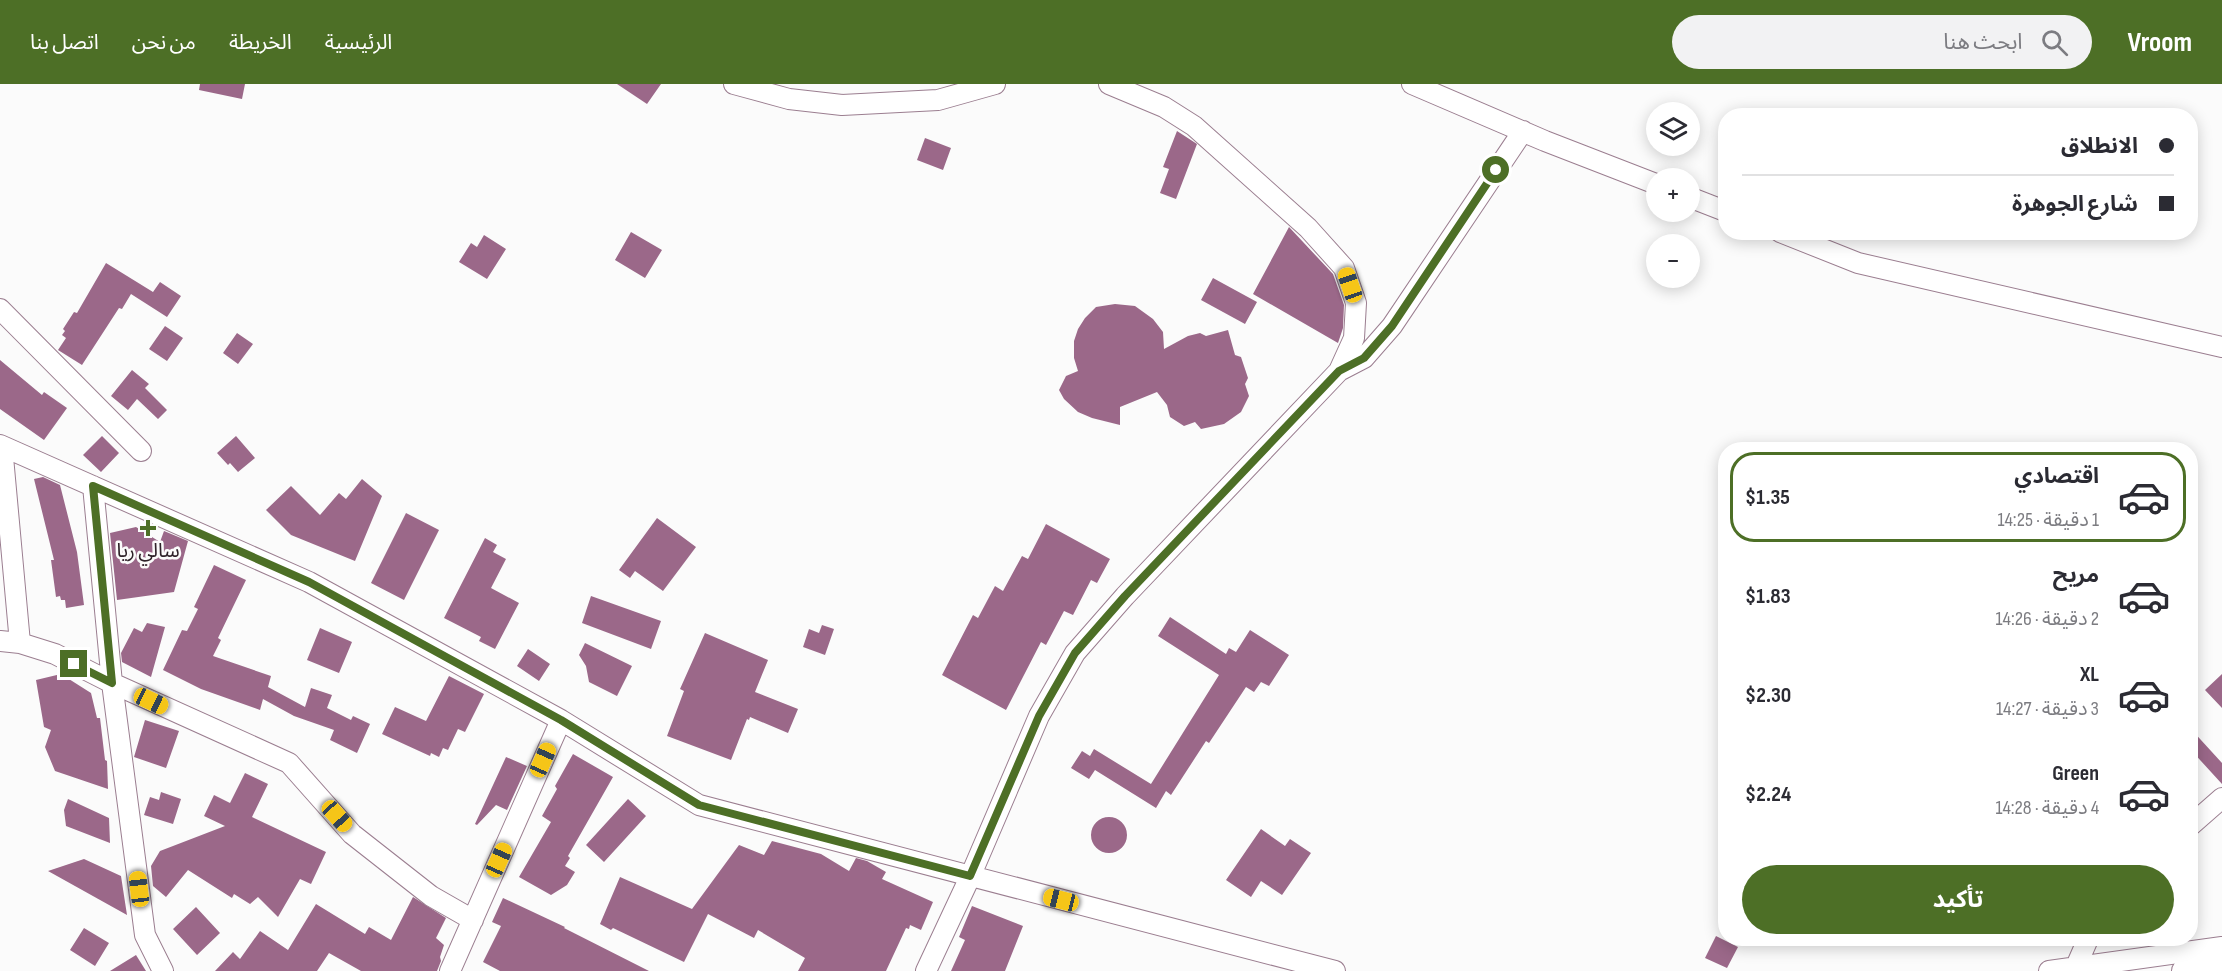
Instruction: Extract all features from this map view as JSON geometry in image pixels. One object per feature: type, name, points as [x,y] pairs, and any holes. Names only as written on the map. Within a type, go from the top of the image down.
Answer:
[{"type":"main road","points":[[2184,971],[2222,966]]},
{"type":"street","points":[[734,84],[789,99],[842,105],[938,100],[995,84]]},
{"type":"street","points":[[1109,84],[1164,106],[1194,126],[1308,228],[1344,268],[1356,303],[1356,315],[1354,338],[1339,371]]},
{"type":"street","points":[[1412,84],[1646,180]]},
{"type":"street","points":[[926,971],[1039,716],[1075,653],[1125,596],[1339,371],[1364,358],[1392,326],[1522,131]]},
{"type":"street","points":[[1700,201],[1718,208]]},
{"type":"street","points":[[1800,240],[1858,263],[2222,347]]},
{"type":"street","points":[[0,309],[141,451]]},
{"type":"street","points":[[20,643],[1,446],[309,582],[561,720],[699,805],[1335,971]]},
{"type":"street","points":[[93,486],[112,683],[145,935],[163,971]]},
{"type":"street","points":[[0,641],[20,643],[55,654],[112,683],[289,763],[361,841],[431,896],[473,920]]},
{"type":"street","points":[[457,969],[473,920],[561,720]]},
{"type":"street","points":[[2198,819],[2222,798]]},
{"type":"street","points":[[2075,968],[2085,946]]},
{"type":"street","points":[[2049,971],[2222,947]]},
{"type":"building","points":[[200,84],[245,84],[242,99],[199,90]]},
{"type":"building","points":[[617,84],[661,84],[647,104]]},
{"type":"building","points":[[1177,131],[1197,144],[1176,199],[1160,193],[1169,169],[1163,167]]},
{"type":"building","points":[[925,138],[951,148],[943,170],[917,160]]},
{"type":"building","points":[[1289,227],[1333,274],[1344,305],[1343,328],[1338,343],[1253,294]]},
{"type":"building","points":[[631,232],[662,250],[645,278],[615,260]]},
{"type":"building","points":[[484,235],[506,249],[487,279],[459,262],[471,243],[477,247]]},
{"type":"building","points":[[106,263],[153,292],[160,282],[181,296],[167,317],[131,294],[122,309],[119,308],[82,365],[58,350],[66,338],[62,335],[65,331],[63,329],[74,312],[77,313]]},
{"type":"building","points":[[1213,278],[1257,302],[1245,324],[1201,300]]},
{"type":"building","points":[[1115,304],[1135,306],[1153,319],[1163,332],[1164,349],[1188,336],[1200,333],[1206,336],[1228,330],[1235,355],[1241,357],[1248,378],[1245,384],[1249,396],[1241,412],[1224,424],[1201,429],[1195,422],[1184,426],[1170,417],[1167,405],[1157,392],[1120,407],[1120,425],[1078,412],[1064,399],[1059,390],[1066,376],[1078,371],[1074,358],[1074,341],[1078,329],[1096,307]]},
{"type":"building","points":[[165,326],[183,338],[167,361],[149,349]]},
{"type":"building","points":[[237,333],[253,344],[238,364],[223,353]]},
{"type":"building","points":[[0,360],[42,395],[44,392],[67,408],[44,440],[0,409]]},
{"type":"building","points":[[132,370],[149,384],[145,388],[167,410],[158,419],[137,399],[128,410],[111,396]]},
{"type":"building","points":[[102,436],[119,453],[101,472],[83,455]]},
{"type":"building","points":[[236,436],[255,458],[238,472],[217,453]]},
{"type":"building","points":[[43,477],[60,485],[77,552],[84,605],[66,608],[65,600],[61,600],[60,596],[56,597],[51,560],[54,560],[34,479]]},
{"type":"building","points":[[362,479],[382,496],[355,561],[291,535],[266,510],[291,486],[320,515],[339,493],[346,499]]},
{"type":"building","points":[[406,513],[439,530],[404,600],[371,583]]},
{"type":"building","points":[[657,518],[696,547],[663,591],[635,571],[630,578],[619,570]]},
{"type":"building","points":[[1046,524],[1110,559],[1097,583],[1091,580],[1073,615],[1064,611],[1046,645],[1041,642],[1006,710],[942,675],[973,615],[978,618],[995,586],[1003,591],[1022,556],[1028,559]]},
{"type":"building","points":[[136,527],[160,542],[164,531],[188,541],[174,592],[117,600],[110,533]]},
{"type":"building","points":[[485,538],[497,545],[493,552],[506,559],[491,588],[519,603],[495,649],[479,641],[481,637],[444,618]]},
{"type":"building","points":[[214,565],[246,580],[218,638],[221,640],[213,656],[271,676],[268,687],[305,707],[311,688],[332,695],[327,708],[351,720],[353,716],[370,724],[357,753],[330,740],[334,730],[294,716],[263,699],[260,710],[201,689],[163,670],[182,630],[187,631],[198,609],[194,607]]},
{"type":"building","points":[[591,596],[661,621],[651,649],[582,623]]},
{"type":"building","points":[[1170,617],[1226,654],[1229,648],[1236,652],[1250,630],[1289,655],[1269,686],[1261,682],[1254,692],[1246,687],[1209,743],[1206,741],[1171,795],[1166,791],[1156,808],[1095,770],[1089,779],[1071,768],[1082,751],[1090,756],[1094,749],[1151,784],[1219,675],[1158,636]]},
{"type":"building","points":[[147,623],[165,627],[151,677],[122,662],[121,653],[134,628],[142,632]]},
{"type":"building","points":[[822,625],[834,629],[825,655],[803,647],[809,629],[819,633]]},
{"type":"building","points":[[320,628],[352,642],[339,673],[307,660]]},
{"type":"building","points":[[705,633],[768,660],[755,692],[798,709],[788,733],[750,717],[749,720],[747,719],[731,760],[667,736],[684,691],[680,689]]},
{"type":"building","points":[[585,643],[632,666],[617,696],[589,682],[586,666],[579,655]]},
{"type":"building","points":[[528,649],[550,664],[539,681],[517,666]]},
{"type":"building","points":[[61,674],[91,693],[97,718],[100,718],[105,760],[107,761],[108,789],[55,771],[45,747],[51,730],[44,727],[36,680]]},
{"type":"building","points":[[2222,674],[2222,708],[2205,690]]},
{"type":"building","points":[[449,676],[484,694],[465,732],[458,729],[448,750],[443,748],[439,757],[431,753],[430,756],[382,734],[395,707],[426,721]]},
{"type":"building","points":[[145,720],[179,731],[166,768],[134,757]]},
{"type":"building","points":[[2198,737],[2222,763],[2222,784],[2198,758]]},
{"type":"building","points":[[573,754],[613,777],[568,856],[570,858],[565,866],[575,872],[567,885],[551,895],[519,877],[551,822],[542,816]]},
{"type":"building","points":[[506,757],[527,766],[507,810],[496,805],[477,825],[475,824]]},
{"type":"building","points":[[245,773],[268,784],[252,817],[326,852],[311,884],[300,879],[278,917],[258,897],[250,904],[234,894],[232,898],[188,870],[166,897],[153,886],[151,866],[160,851],[225,826],[204,816],[214,795],[230,803]]},
{"type":"building","points":[[161,792],[181,799],[173,824],[144,815],[150,797],[159,800]]},
{"type":"building","points":[[68,799],[109,818],[110,843],[66,826],[64,810]]},
{"type":"building","points":[[628,799],[646,816],[604,862],[586,845]]},
{"type":"building","points":[[1109,817],[1122,822],[1127,835],[1122,848],[1109,853],[1096,848],[1091,835],[1096,822]]},
{"type":"building","points":[[1261,829],[1285,846],[1290,839],[1311,853],[1282,895],[1261,881],[1251,897],[1226,880]]},
{"type":"building","points":[[772,841],[821,854],[849,871],[856,858],[867,861],[886,872],[882,879],[933,902],[921,930],[910,925],[909,929],[906,928],[886,971],[798,971],[805,958],[758,930],[754,938],[708,914],[684,962],[600,924],[620,877],[692,909],[739,845],[764,855]]},
{"type":"building","points":[[84,859],[121,876],[127,915],[48,871]]},
{"type":"building","points":[[413,897],[446,918],[436,938],[444,945],[437,971],[361,971],[329,953],[317,971],[215,971],[233,952],[240,959],[260,931],[288,950],[316,904],[365,934],[369,927],[391,940]]},
{"type":"building","points":[[503,898],[649,971],[500,971],[483,962],[501,926],[492,922]]},
{"type":"building","points":[[972,906],[1023,926],[1005,971],[951,971],[965,940],[959,937]]},
{"type":"building","points":[[196,907],[220,933],[197,955],[173,929]]},
{"type":"building","points":[[84,928],[109,943],[95,966],[70,950]]},
{"type":"building","points":[[1716,936],[1718,946],[1738,947],[1727,968],[1705,958]]},
{"type":"building","points":[[136,955],[146,971],[110,971]]},
{"type":"place","name":"سالي ريا","points":[[148,528]]},
{"type":"route","points":[[74,664],[112,683],[93,486],[309,582],[561,720],[699,805],[970,876],[1039,716],[1075,653],[1125,596],[1339,371],[1364,358],[1392,326],[1496,170]]}]
